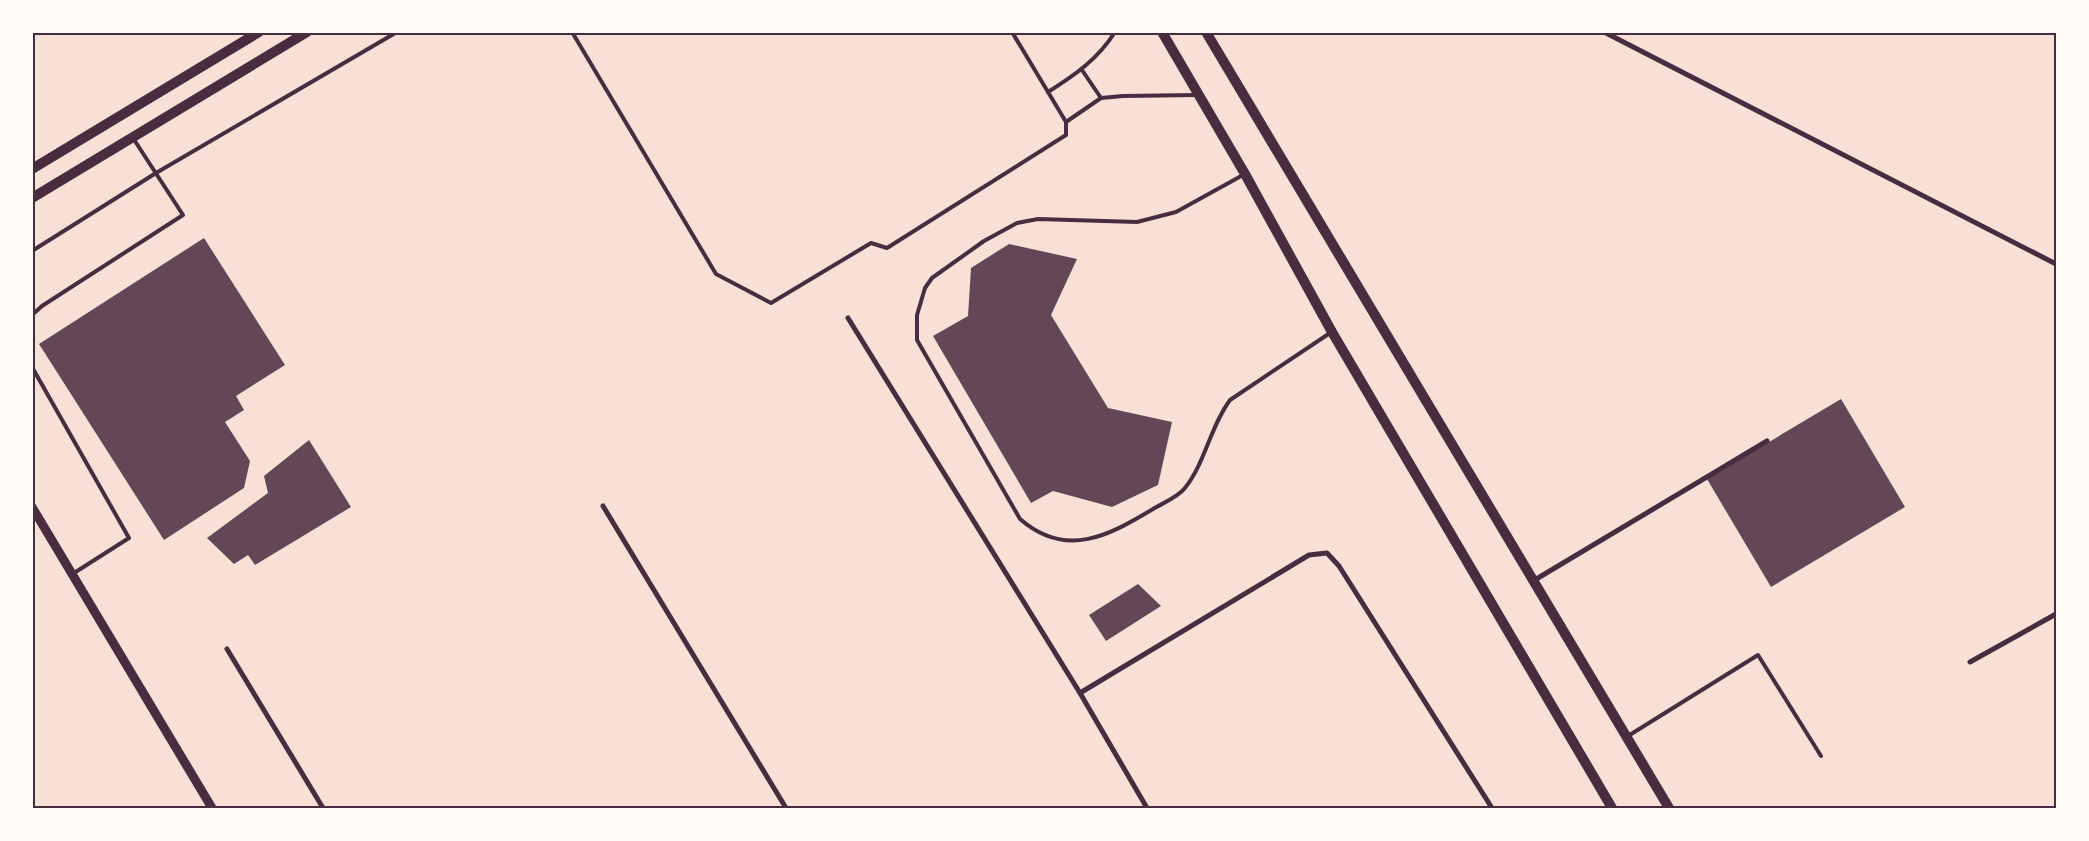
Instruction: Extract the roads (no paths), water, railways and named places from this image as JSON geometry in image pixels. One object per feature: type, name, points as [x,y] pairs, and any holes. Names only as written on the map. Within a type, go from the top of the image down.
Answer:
[{"type":"main road","points":[[32,168],[259,32]]},
{"type":"main road","points":[[32,198],[307,32]]},
{"type":"main road","points":[[1162,32],[1245,174],[1332,332],[1612,808]]},
{"type":"main road","points":[[1206,32],[1532,582],[1669,808]]},
{"type":"street","points":[[1604,32],[2056,264]]},
{"type":"street","points":[[848,318],[1080,693],[1147,808]]},
{"type":"street","points":[[1532,582],[1767,440]]},
{"type":"street","points":[[603,506],[786,808]]},
{"type":"street","points":[[32,508],[74,573],[212,808]]},
{"type":"street","points":[[1080,693],[1309,555],[1327,553],[1338,566],[1492,808]]},
{"type":"street","points":[[1970,662],[2056,614]]},
{"type":"street","points":[[227,649],[322,808]]},
{"type":"lane","points":[[32,251],[156,173],[397,32]]},
{"type":"lane","points":[[572,32],[716,274],[771,303],[871,243],[887,248],[1066,135],[1066,122],[1012,32]]},
{"type":"lane","points":[[1048,92],[1082,70],[1107,45],[1115,32]]},
{"type":"lane","points":[[1082,70],[1101,98]]},
{"type":"lane","points":[[1066,122],[1101,98],[1200,95]]},
{"type":"lane","points":[[32,315],[42,306],[183,215],[133,138]]},
{"type":"lane","points":[[1245,174],[1176,212],[1137,222],[1038,219],[1017,223],[984,241],[932,278],[925,288],[917,315],[917,340],[1020,519],[1031,528],[1048,537],[1071,541],[1101,537],[1120,529],[1184,490],[1207,450],[1220,413],[1230,400],[1332,332]]},
{"type":"lane","points":[[32,367],[129,538],[74,573]]},
{"type":"lane","points":[[1626,737],[1758,655],[1821,756]]}]
